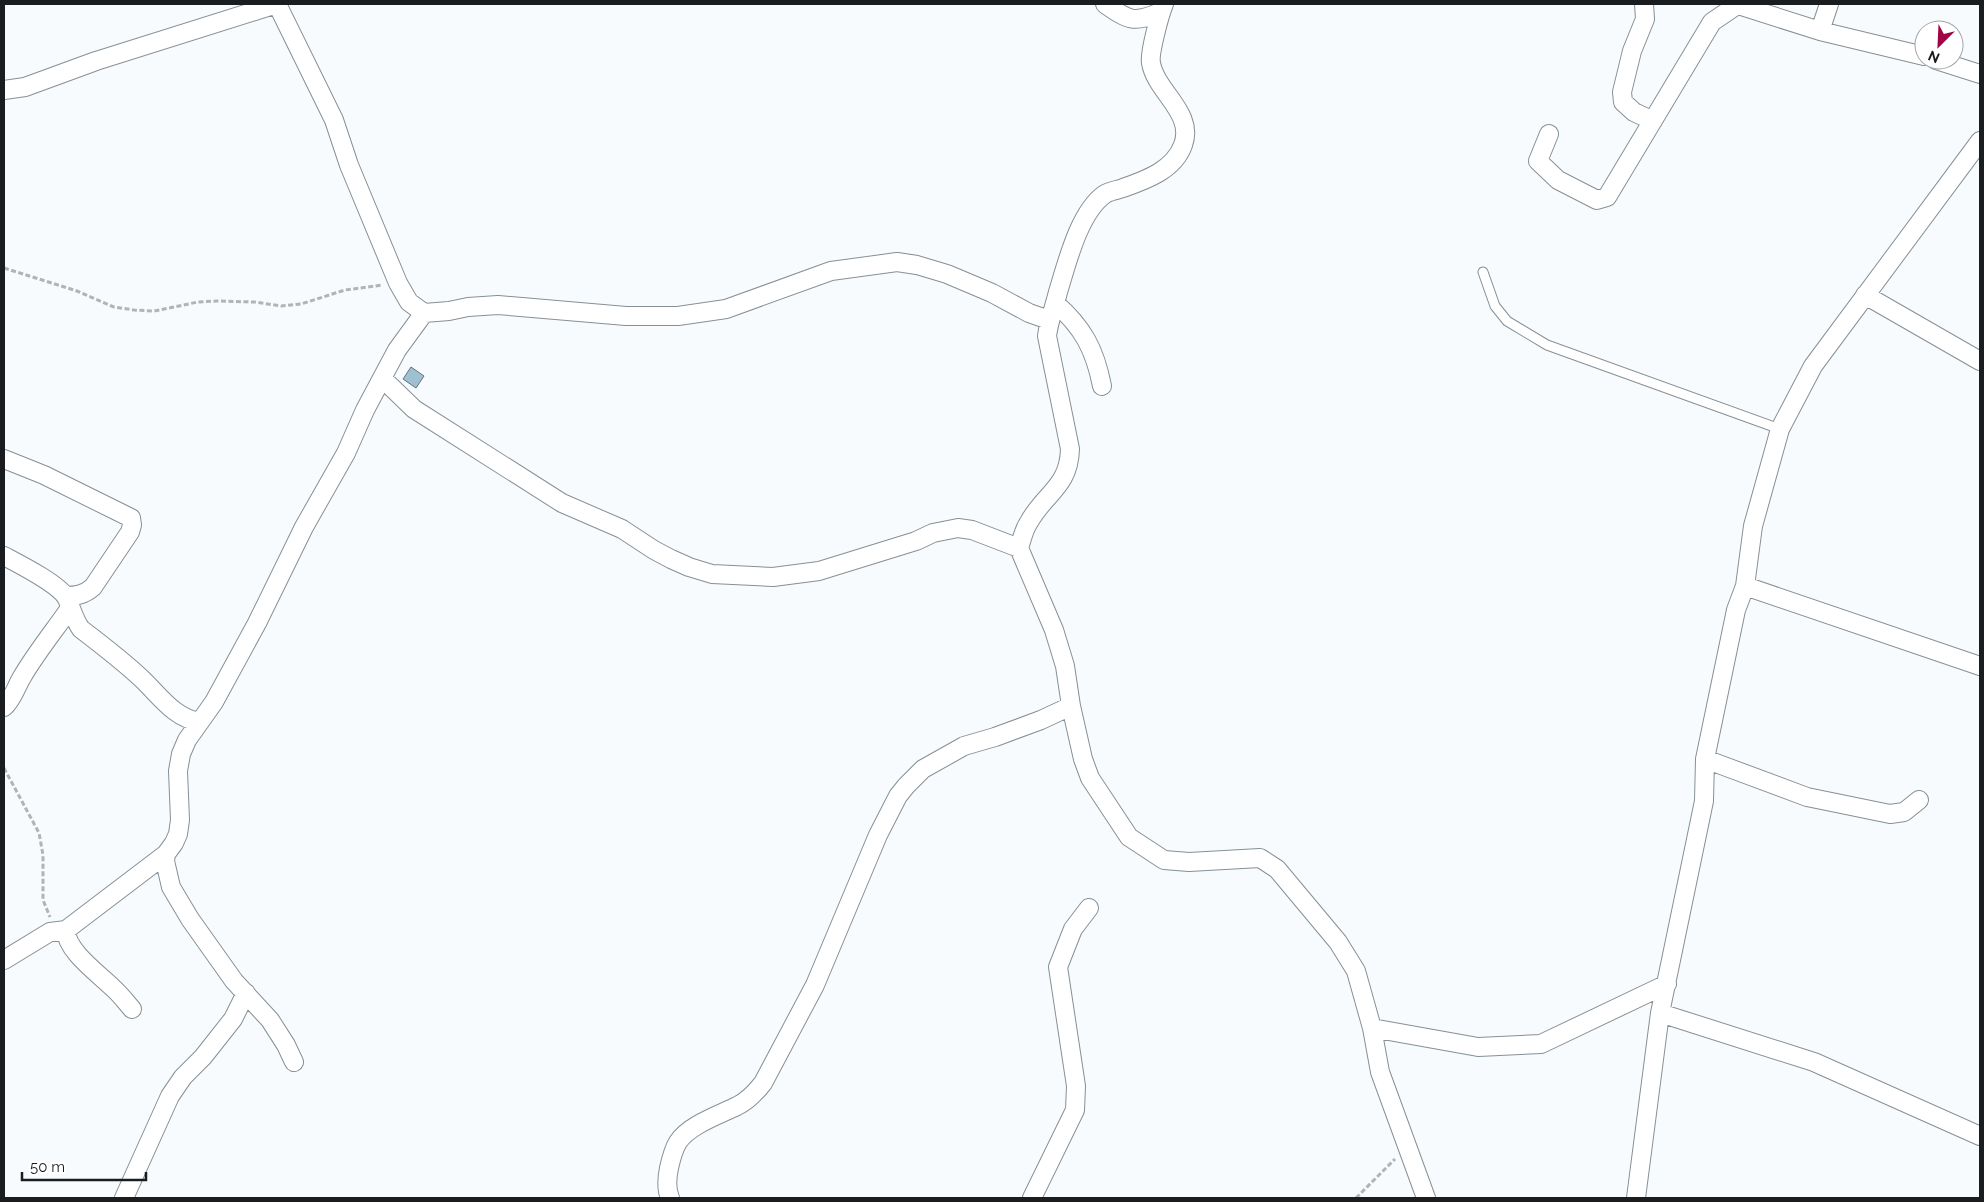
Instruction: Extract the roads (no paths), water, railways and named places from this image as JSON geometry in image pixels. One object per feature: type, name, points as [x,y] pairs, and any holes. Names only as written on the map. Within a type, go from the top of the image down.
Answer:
[{"type":"street","points":[[4,90],[25,87],[96,61],[277,4],[334,120],[361,194],[398,283],[408,302],[424,313],[498,305],[626,316],[678,316],[726,309],[831,271],[897,262],[917,265],[947,274],[992,293],[1029,313],[1049,320]]},
{"type":"street","points":[[1105,4],[1120,14],[1133,19],[1144,20],[1162,8]]},
{"type":"street","points":[[1644,4],[1645,20],[1632,51],[1622,92],[1623,102],[1634,112],[1653,121]]},
{"type":"street","points":[[1549,134],[1538,161],[1558,180],[1598,200],[1607,196],[1712,22],[1736,4],[1820,31],[1914,54]]},
{"type":"street","points":[[1820,31],[1829,4]]},
{"type":"street","points":[[1162,8],[1150,61],[1155,76],[1185,122],[1183,144],[1170,164],[1148,179],[1106,194],[1081,224],[1069,254],[1049,320],[1047,336],[1070,449],[1070,464],[1066,475],[1028,522],[1019,548],[1054,630],[1065,666],[1071,706],[1083,759],[1090,778],[1129,837],[1164,860],[1189,862],[1260,858],[1277,869],[1338,942],[1356,971],[1372,1028],[1380,1072],[1426,1198]]},
{"type":"street","points":[[1964,69],[1980,74]]},
{"type":"street","points":[[1636,1198],[1660,1012],[1704,801],[1705,759],[1736,610],[1745,586],[1752,526],[1780,429],[1813,366],[1980,140]]},
{"type":"street","points":[[1865,295],[1980,361]]},
{"type":"street","points":[[1055,303],[1077,324],[1087,340],[1097,364],[1102,386]]},
{"type":"street","points":[[4,960],[60,930],[166,854],[174,843],[178,834],[180,820],[178,771],[181,754],[187,740],[214,702],[258,623],[304,527],[346,453],[365,410],[397,350],[424,313]]},
{"type":"street","points":[[383,379],[414,409],[562,503],[622,529],[671,559],[712,574],[773,577],[819,571],[916,541],[933,532],[958,528],[972,530],[1019,548]]},
{"type":"street","points":[[4,458],[44,475],[131,518],[132,525],[130,532],[93,587],[87,593],[67,602],[4,707]]},
{"type":"street","points":[[4,556],[40,576],[67,602],[74,619],[82,629],[142,678],[176,712],[189,720],[200,722]]},
{"type":"street","points":[[1745,586],[1980,666]]},
{"type":"street","points":[[670,1198],[667,1192],[667,1175],[678,1141],[697,1126],[739,1105],[753,1095],[764,1083],[816,985],[878,835],[898,796],[906,786],[923,769],[964,746],[1041,720],[1071,706]]},
{"type":"street","points":[[1705,759],[1807,797],[1890,814],[1904,812],[1919,800]]},
{"type":"street","points":[[166,854],[164,862],[171,887],[190,919],[234,981],[270,1020],[294,1062]]},
{"type":"street","points":[[1032,1198],[1075,1110],[1076,1086],[1058,967],[1073,929],[1089,908]]},
{"type":"street","points":[[60,930],[66,934],[70,944],[85,962],[113,987],[132,1009]]},
{"type":"street","points":[[1372,1028],[1478,1047],[1541,1044],[1667,984]]},
{"type":"street","points":[[124,1198],[170,1096],[183,1077],[203,1057],[233,1018],[246,993]]},
{"type":"street","points":[[1660,1012],[1814,1062],[1980,1136]]},
{"type":"lane","points":[[1483,272],[1495,306],[1507,321],[1547,345],[1780,429]]}]
